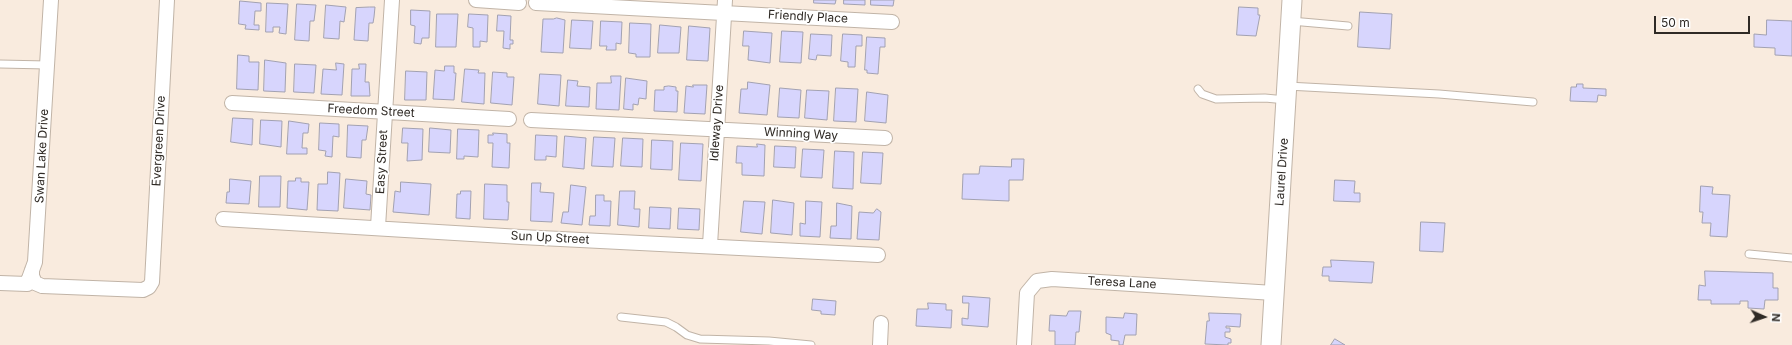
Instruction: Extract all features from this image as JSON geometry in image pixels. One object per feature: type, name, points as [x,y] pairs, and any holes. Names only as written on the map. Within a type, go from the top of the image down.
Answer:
[{"type":"street","name":"Swan Lake Drive","points":[[0,283],[27,284],[35,262],[50,0]]},
{"type":"street","name":"Evergreen Drive","points":[[32,270],[32,276],[35,283],[42,286],[143,290],[149,287],[152,282],[167,0]]},
{"type":"street","name":"Easy Street","points":[[378,227],[392,0]]},
{"type":"street","points":[[476,0],[519,3]]},
{"type":"street","name":"Laurel Drive","points":[[1271,345],[1292,0]]},
{"type":"street","name":"Friendly Place","points":[[536,3],[724,7],[892,22]]},
{"type":"street","name":"Idleway Drive","points":[[710,245],[724,7]]},
{"type":"street","name":"Freedom Street","points":[[232,103],[509,119]]},
{"type":"street","points":[[531,120],[717,130]]},
{"type":"street","name":"Winning Way","points":[[717,130],[885,138]]},
{"type":"street","name":"Sun Up Street","points":[[223,219],[878,255]]},
{"type":"street","name":"Teresa Lane","points":[[1024,345],[1027,293],[1037,281],[1052,279],[1274,293]]},
{"type":"street","points":[[880,345],[881,323]]},
{"type":"lane","points":[[1291,21],[1348,26]]},
{"type":"lane","points":[[0,64],[47,65]]},
{"type":"lane","points":[[1198,89],[1202,94],[1216,100],[1265,98],[1287,93],[1439,94],[1534,102]]},
{"type":"lane","points":[[1749,254],[1792,258]]},
{"type":"lane","points":[[621,317],[666,322],[676,327],[687,336],[700,339],[811,345]]},
{"type":"building","points":[[814,0],[836,0],[835,4],[814,3]]},
{"type":"building","points":[[844,0],[865,0],[865,5],[844,4]]},
{"type":"building","points":[[871,0],[894,0],[893,6],[871,5]]},
{"type":"building","points":[[240,1],[261,3],[261,11],[255,11],[254,25],[259,25],[259,30],[245,29],[246,25],[239,24]]},
{"type":"building","points":[[267,3],[288,4],[286,34],[279,33],[280,27],[273,27],[273,32],[266,32]]},
{"type":"building","points":[[297,4],[316,5],[314,21],[310,21],[309,41],[295,40]]},
{"type":"building","points":[[326,5],[346,7],[344,22],[340,21],[339,39],[324,38]]},
{"type":"building","points":[[375,7],[373,23],[369,23],[368,41],[354,40],[356,8]]},
{"type":"building","points":[[1239,7],[1258,8],[1258,15],[1260,15],[1256,36],[1237,35]]},
{"type":"building","points":[[411,10],[430,11],[429,38],[422,38],[421,44],[414,43],[415,26],[411,25]]},
{"type":"building","points":[[1360,12],[1392,14],[1390,49],[1358,47]]},
{"type":"building","points":[[437,14],[458,14],[456,47],[436,47]]},
{"type":"building","points":[[469,14],[488,15],[487,42],[480,41],[480,47],[473,47],[473,28],[468,27]]},
{"type":"building","points":[[498,15],[511,16],[510,40],[513,40],[513,44],[510,44],[510,49],[503,48],[504,31],[497,31]]},
{"type":"building","points":[[557,18],[565,20],[563,53],[541,52],[543,19]]},
{"type":"building","points":[[572,20],[593,21],[591,49],[570,48]]},
{"type":"building","points":[[1767,20],[1792,21],[1792,56],[1775,55],[1775,48],[1754,47],[1754,34],[1766,35]]},
{"type":"building","points":[[601,21],[622,22],[621,44],[616,43],[616,50],[606,50],[607,46],[600,46]]},
{"type":"building","points":[[630,23],[651,24],[650,57],[636,57],[636,54],[629,53]]},
{"type":"building","points":[[660,25],[681,27],[679,53],[658,53]]},
{"type":"building","points":[[689,26],[710,28],[708,61],[687,60]]},
{"type":"building","points":[[744,31],[772,33],[770,63],[748,60],[749,46],[743,46]]},
{"type":"building","points":[[782,31],[803,32],[801,63],[780,62]]},
{"type":"building","points":[[811,34],[832,35],[831,56],[817,55],[816,60],[809,59]]},
{"type":"building","points":[[843,34],[862,35],[862,46],[856,46],[855,67],[848,67],[848,62],[841,61]]},
{"type":"building","points":[[867,37],[885,38],[885,47],[880,47],[878,74],[867,73],[867,70],[865,70]]},
{"type":"building","points":[[238,55],[249,56],[249,62],[259,62],[258,90],[237,89]]},
{"type":"building","points":[[265,60],[286,63],[285,92],[264,91]]},
{"type":"building","points":[[336,63],[344,64],[342,95],[321,94],[323,69],[336,70]]},
{"type":"building","points":[[295,64],[316,65],[314,93],[294,92]]},
{"type":"building","points":[[359,64],[366,64],[365,82],[369,82],[370,96],[351,96],[352,69],[359,69]]},
{"type":"building","points":[[445,66],[454,66],[454,73],[456,73],[454,100],[433,99],[435,70],[444,71]]},
{"type":"building","points":[[465,69],[479,70],[478,73],[485,73],[484,104],[462,102]]},
{"type":"building","points":[[406,71],[427,72],[426,100],[405,100]]},
{"type":"building","points":[[493,72],[507,73],[507,77],[514,77],[512,105],[491,103]]},
{"type":"building","points":[[540,74],[561,75],[559,106],[538,104]]},
{"type":"building","points":[[611,76],[621,76],[619,110],[596,109],[597,83],[611,83]]},
{"type":"building","points":[[626,78],[647,81],[646,99],[639,98],[638,105],[633,104],[633,110],[624,109]]},
{"type":"building","points":[[568,80],[578,81],[577,86],[590,87],[589,107],[566,106]]},
{"type":"building","points":[[748,82],[770,85],[767,115],[739,113],[741,89],[747,89]]},
{"type":"building","points":[[1577,84],[1583,84],[1583,88],[1606,89],[1606,96],[1598,95],[1597,102],[1570,101],[1571,87],[1576,87]]},
{"type":"building","points":[[693,85],[707,85],[705,114],[684,113],[686,86],[693,87]]},
{"type":"building","points":[[664,87],[676,87],[676,91],[678,91],[677,112],[654,111],[655,90],[664,90]]},
{"type":"building","points":[[780,88],[801,90],[799,118],[778,117]]},
{"type":"building","points":[[836,88],[858,89],[856,122],[834,121]]},
{"type":"building","points":[[807,90],[829,91],[827,120],[805,118]]},
{"type":"building","points":[[867,92],[888,95],[886,123],[865,121]]},
{"type":"building","points":[[233,118],[253,119],[252,145],[231,142]]},
{"type":"building","points":[[261,120],[282,121],[281,147],[260,144]]},
{"type":"building","points":[[289,121],[309,124],[308,133],[303,133],[302,148],[307,148],[307,154],[287,154]]},
{"type":"building","points":[[320,123],[339,124],[339,137],[333,136],[332,157],[325,156],[326,151],[319,150]]},
{"type":"building","points":[[348,125],[368,126],[366,140],[362,140],[361,158],[347,157]]},
{"type":"building","points":[[403,128],[423,129],[422,160],[407,161],[408,143],[402,143]]},
{"type":"building","points":[[430,128],[451,130],[450,153],[429,152]]},
{"type":"building","points":[[458,129],[479,130],[478,157],[464,156],[464,159],[457,159]]},
{"type":"building","points":[[493,133],[507,134],[507,143],[510,143],[509,168],[492,167],[493,143],[488,143],[488,135],[493,135]]},
{"type":"building","points":[[536,135],[557,136],[556,157],[546,156],[546,160],[535,160]]},
{"type":"building","points":[[565,136],[586,138],[584,169],[563,167]]},
{"type":"building","points":[[594,137],[615,138],[613,167],[592,166]]},
{"type":"building","points":[[623,138],[643,139],[642,167],[621,166]]},
{"type":"building","points":[[652,140],[673,141],[672,170],[651,169]]},
{"type":"building","points":[[681,143],[703,144],[701,181],[679,180]]},
{"type":"building","points":[[757,144],[765,145],[764,176],[742,175],[742,163],[736,163],[737,146],[757,147]]},
{"type":"building","points":[[775,146],[796,147],[795,168],[774,167]]},
{"type":"building","points":[[803,149],[824,150],[822,178],[801,177]]},
{"type":"building","points":[[835,151],[854,152],[853,189],[833,188]]},
{"type":"building","points":[[863,152],[883,153],[881,184],[861,183]]},
{"type":"building","points":[[1012,159],[1024,159],[1023,180],[1009,180],[1009,201],[962,199],[963,174],[979,174],[980,166],[1011,167]]},
{"type":"building","points":[[328,172],[340,173],[338,211],[317,210],[318,184],[327,184]]},
{"type":"building","points":[[260,176],[281,176],[280,207],[259,207]]},
{"type":"building","points":[[296,178],[301,178],[301,182],[309,182],[307,210],[287,208],[288,181],[295,181]]},
{"type":"building","points":[[230,179],[251,181],[249,204],[226,203]]},
{"type":"building","points":[[346,179],[367,181],[366,194],[371,195],[370,210],[344,208]]},
{"type":"building","points":[[1335,180],[1355,181],[1354,193],[1360,193],[1360,202],[1334,201]]},
{"type":"building","points":[[401,182],[431,184],[429,215],[393,212],[395,191],[400,192]]},
{"type":"building","points":[[532,183],[541,183],[540,192],[554,193],[552,222],[531,221]]},
{"type":"building","points":[[485,184],[507,185],[507,202],[509,202],[508,220],[484,219]]},
{"type":"building","points":[[571,185],[586,187],[582,225],[561,223],[563,212],[568,212]]},
{"type":"building","points":[[1701,186],[1713,187],[1712,194],[1730,195],[1727,237],[1710,236],[1711,223],[1702,223],[1703,212],[1700,212]]},
{"type":"building","points":[[461,191],[471,191],[470,219],[456,218],[457,194],[460,194]]},
{"type":"building","points":[[620,191],[635,191],[634,209],[640,209],[639,227],[618,225]]},
{"type":"building","points":[[596,195],[604,195],[604,201],[611,201],[610,226],[589,225],[590,216],[595,216]]},
{"type":"building","points":[[773,200],[794,203],[792,235],[771,233]]},
{"type":"building","points":[[744,201],[765,202],[762,234],[741,232]]},
{"type":"building","points":[[806,201],[822,202],[820,237],[800,236],[800,223],[805,224]]},
{"type":"building","points":[[837,203],[852,206],[851,239],[830,238],[831,226],[836,226]]},
{"type":"building","points":[[650,207],[671,208],[670,229],[649,228]]},
{"type":"building","points":[[679,208],[700,209],[699,230],[678,229]]},
{"type":"building","points":[[877,209],[881,212],[879,240],[857,239],[859,212],[873,213]]},
{"type":"building","points":[[1421,222],[1445,223],[1443,252],[1420,251]]},
{"type":"building","points":[[1331,260],[1374,262],[1372,283],[1329,281],[1329,276],[1322,276],[1323,267],[1331,267]]},
{"type":"building","points":[[1705,271],[1773,273],[1773,288],[1778,288],[1778,300],[1765,300],[1764,309],[1748,308],[1748,301],[1740,301],[1740,304],[1711,304],[1711,300],[1698,300],[1699,285],[1705,286]]},
{"type":"building","points":[[963,296],[990,298],[988,327],[962,325],[962,318],[968,319],[969,303],[963,303]]},
{"type":"building","points":[[813,299],[836,301],[835,315],[821,314],[821,311],[812,310]]},
{"type":"building","points":[[928,303],[946,304],[946,310],[952,310],[951,328],[916,326],[917,309],[928,309]]},
{"type":"building","points":[[1069,311],[1081,311],[1079,332],[1076,332],[1075,345],[1055,345],[1055,331],[1049,331],[1050,315],[1066,316]]},
{"type":"building","points":[[1125,313],[1137,314],[1136,335],[1125,335],[1123,345],[1119,345],[1119,341],[1111,340],[1111,335],[1106,333],[1106,317],[1123,318]]},
{"type":"building","points":[[1209,313],[1241,314],[1240,327],[1226,326],[1226,328],[1230,328],[1230,332],[1225,332],[1225,337],[1231,339],[1231,343],[1228,343],[1228,345],[1205,344]]},
{"type":"building","points":[[1335,339],[1345,345],[1331,345]]}]
